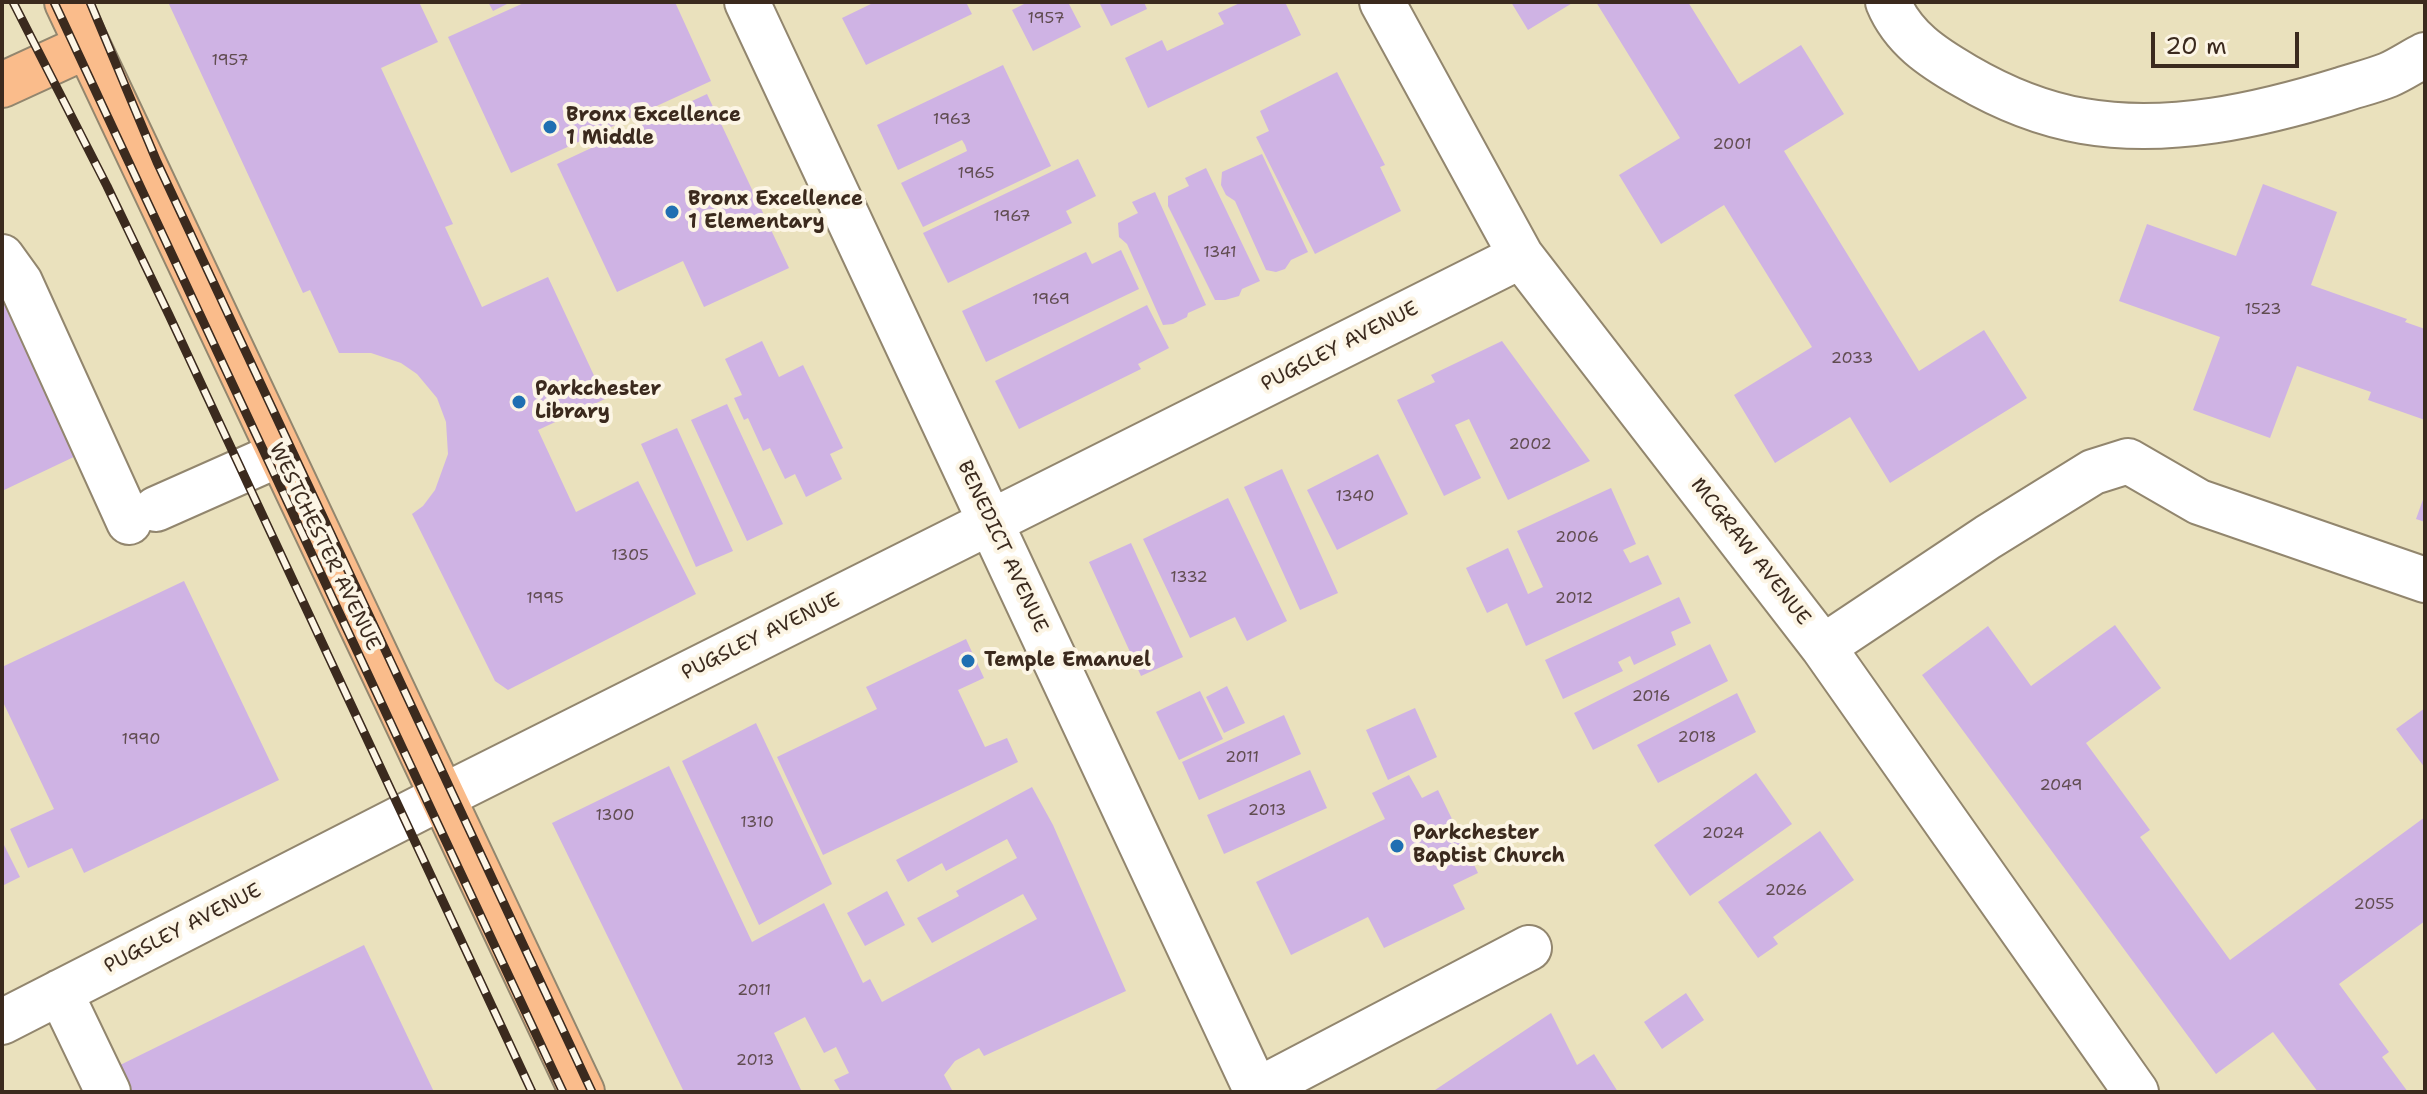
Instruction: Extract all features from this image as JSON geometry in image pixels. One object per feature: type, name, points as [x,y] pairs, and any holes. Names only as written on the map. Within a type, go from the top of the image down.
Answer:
[{"type":"main road","name":"WESTCHESTER AVENUE","points":[[67,2],[582,1092]]},
{"type":"main road","points":[[2,85],[87,46]]},
{"type":"street","name":"BENEDICT AVENUE","points":[[747,2],[1257,1092]]},
{"type":"street","name":"MCGRAW AVENUE","points":[[1382,2],[1521,256],[1823,647],[2136,1092]]},
{"type":"street","points":[[1888,2],[1897,23],[1928,54],[2000,96],[2082,121],[2135,125],[2192,124],[2253,113],[2316,98],[2387,75],[2425,55]]},
{"type":"street","name":"PUGSLEY AVENUE","points":[[2,1022],[442,797],[1521,256]]},
{"type":"street","points":[[2,257],[20,282],[142,516],[280,454]]},
{"type":"street","points":[[1823,647],[2093,472],[2128,461],[2199,502],[2425,580]]},
{"type":"street","points":[[1257,1092],[1529,948]]},
{"type":"street","points":[[60,992],[108,1092]]},
{"type":"building","points":[[168,2],[419,2],[438,42],[381,68],[453,224],[445,227],[482,307],[548,277],[605,399],[538,430],[576,512],[638,481],[696,594],[508,690],[495,681],[412,514],[423,506],[435,490],[448,454],[446,422],[437,398],[417,374],[401,363],[371,353],[339,353],[310,290],[303,293]]},
{"type":"building","points":[[488,2],[511,2],[493,11]]},
{"type":"building","name":"Bronx Excellence 1 Middle","points":[[526,2],[675,2],[711,81],[511,173],[448,37]]},
{"type":"building","points":[[875,2],[966,2],[972,14],[866,65],[842,18]]},
{"type":"building","points":[[1028,2],[1068,2],[1081,27],[1033,51],[1012,10]]},
{"type":"building","points":[[1099,2],[1144,2],[1147,9],[1111,26]]},
{"type":"building","points":[[1242,2],[1285,2],[1301,35],[1148,108],[1125,58],[1162,40],[1167,51],[1224,24],[1218,13]]},
{"type":"building","points":[[1511,2],[1574,2],[1528,30]]},
{"type":"building","points":[[1596,2],[1688,2],[1739,84],[1801,45],[1844,114],[1784,151],[1919,371],[1984,330],[2027,398],[1890,483],[1850,417],[1775,463],[1734,395],[1812,347],[1724,205],[1661,244],[1619,175],[1680,138]]},
{"type":"building","points":[[1003,65],[1051,166],[923,227],[901,183],[967,151],[965,145],[962,140],[898,170],[877,125]]},
{"type":"building","points":[[1337,72],[1385,165],[1380,167],[1401,211],[1315,254],[1256,137],[1269,131],[1260,111]]},
{"type":"building","name":"Bronx Excellence 1 Elementary","points":[[707,94],[789,268],[704,307],[683,261],[617,292],[557,164]]},
{"type":"building","points":[[1262,154],[1308,252],[1276,272],[1266,270],[1235,201],[1226,195],[1221,185],[1222,172]]},
{"type":"building","points":[[1078,159],[1096,196],[1066,211],[1072,223],[948,283],[923,233]]},
{"type":"building","points":[[1206,168],[1260,281],[1242,289],[1239,296],[1225,300],[1215,300],[1168,206],[1168,196],[1189,186],[1185,178]]},
{"type":"building","points":[[2263,184],[2337,212],[2311,285],[2407,319],[2405,322],[2425,329],[2425,420],[2368,400],[2371,392],[2297,366],[2270,438],[2193,410],[2220,337],[2119,301],[2147,224],[2236,256]]},
{"type":"building","points":[[1155,192],[1206,305],[1173,324],[1163,325],[1127,244],[1119,237],[1118,223],[1138,213],[1132,202]]},
{"type":"building","points":[[1121,250],[1139,289],[986,362],[962,311],[1086,252],[1092,264]]},
{"type":"building","points":[[2,298],[78,455],[2,491]]},
{"type":"building","points":[[1147,305],[1169,348],[1138,364],[1141,369],[1019,429],[995,381]]},
{"type":"building","points":[[762,341],[779,377],[803,365],[843,448],[830,454],[842,479],[806,497],[795,474],[785,479],[770,448],[763,451],[748,418],[744,420],[734,398],[742,395],[725,359]]},
{"type":"building","points":[[1502,341],[1590,461],[1508,500],[1469,419],[1455,425],[1481,478],[1444,496],[1397,400],[1435,382],[1431,375]]},
{"type":"building","points":[[727,404],[783,524],[747,541],[691,420]]},
{"type":"building","points":[[677,428],[733,551],[696,567],[641,444]]},
{"type":"building","points":[[1378,454],[1408,514],[1337,550],[1307,490]]},
{"type":"building","points":[[1282,469],[1338,593],[1300,610],[1244,487]]},
{"type":"building","points":[[1611,488],[1636,544],[1623,550],[1630,563],[1648,555],[1662,584],[1526,646],[1507,603],[1487,613],[1466,568],[1508,548],[1528,594],[1543,587],[1517,531]]},
{"type":"building","points":[[2425,494],[2425,522],[2416,519]]},
{"type":"building","points":[[1228,498],[1287,621],[1247,641],[1235,617],[1190,638],[1143,539]]},
{"type":"building","points":[[1131,543],[1183,657],[1141,676],[1089,562]]},
{"type":"building","points":[[184,581],[279,780],[84,873],[72,848],[28,868],[10,829],[54,809],[2,700],[2,667]]},
{"type":"building","points":[[1679,597],[1691,623],[1671,632],[1676,645],[1634,665],[1630,656],[1618,662],[1623,671],[1563,699],[1545,660]]},
{"type":"building","points":[[2115,625],[2161,688],[2086,743],[2150,830],[2140,837],[2230,960],[2425,817],[2425,921],[2339,984],[2389,1052],[2382,1057],[2408,1092],[2318,1092],[2273,1032],[2216,1074],[1922,675],[1988,626],[2031,686]]},
{"type":"building","points":[[966,639],[984,678],[958,690],[985,747],[1007,738],[1018,762],[823,855],[777,757],[877,709],[866,687]]},
{"type":"building","points":[[1710,644],[1728,681],[1593,750],[1574,713]]},
{"type":"building","points":[[1227,686],[1245,723],[1224,733],[1206,697]]},
{"type":"building","points":[[1200,691],[1223,739],[1179,760],[1156,712]]},
{"type":"building","points":[[1737,693],[1756,732],[1658,783],[1637,745]]},
{"type":"building","points":[[1415,708],[1437,757],[1388,780],[1366,730]]},
{"type":"building","points":[[2425,708],[2425,768],[2396,729]]},
{"type":"building","points":[[1284,715],[1301,754],[1199,800],[1182,762]]},
{"type":"building","points":[[756,723],[832,884],[759,925],[682,761]]},
{"type":"building","points":[[669,766],[752,942],[824,903],[863,983],[870,979],[882,1002],[1037,919],[1023,894],[932,943],[917,918],[959,896],[956,891],[1017,858],[1007,839],[946,871],[942,863],[908,882],[896,860],[1032,787],[1053,825],[1126,991],[984,1056],[979,1048],[955,1061],[944,1075],[953,1092],[841,1092],[834,1080],[849,1073],[836,1047],[824,1053],[805,1017],[774,1033],[802,1092],[684,1092],[552,823]]},
{"type":"building","points":[[1310,770],[1327,808],[1224,854],[1207,815]]},
{"type":"building","points":[[1756,773],[1792,824],[1690,896],[1654,845]]},
{"type":"building","name":"Parkchester Baptist Church","points":[[1409,775],[1422,798],[1438,790],[1478,873],[1453,885],[1465,909],[1384,948],[1368,917],[1291,955],[1256,882],[1385,819],[1372,793]]},
{"type":"building","points":[[1820,831],[1854,880],[1773,937],[1778,944],[1758,958],[1718,902]]},
{"type":"building","points":[[2,841],[20,877],[2,886]]},
{"type":"building","points":[[887,891],[905,925],[865,946],[847,913]]},
{"type":"building","points":[[364,945],[434,1092],[124,1092],[112,1069]]},
{"type":"building","points":[[1686,993],[1704,1020],[1662,1049],[1644,1022]]},
{"type":"building","points":[[1551,1013],[1577,1065],[1594,1054],[1618,1092],[1432,1092]]},
{"type":"railway","points":[[13,2],[169,315],[532,1092]]},
{"type":"railway","points":[[54,2],[563,1092]]},
{"type":"railway","points":[[90,2],[157,162],[592,1092]]},
{"type":"place","name":"Bronx Excellence 1 Middle","points":[[550,127]]},
{"type":"place","name":"Bronx Excellence 1 Elementary","points":[[672,212]]},
{"type":"place","name":"Parkchester Library","points":[[519,402]]},
{"type":"place","name":"Temple Emanuel","points":[[968,661]]},
{"type":"place","name":"Parkchester Baptist Church","points":[[1397,846]]}]
